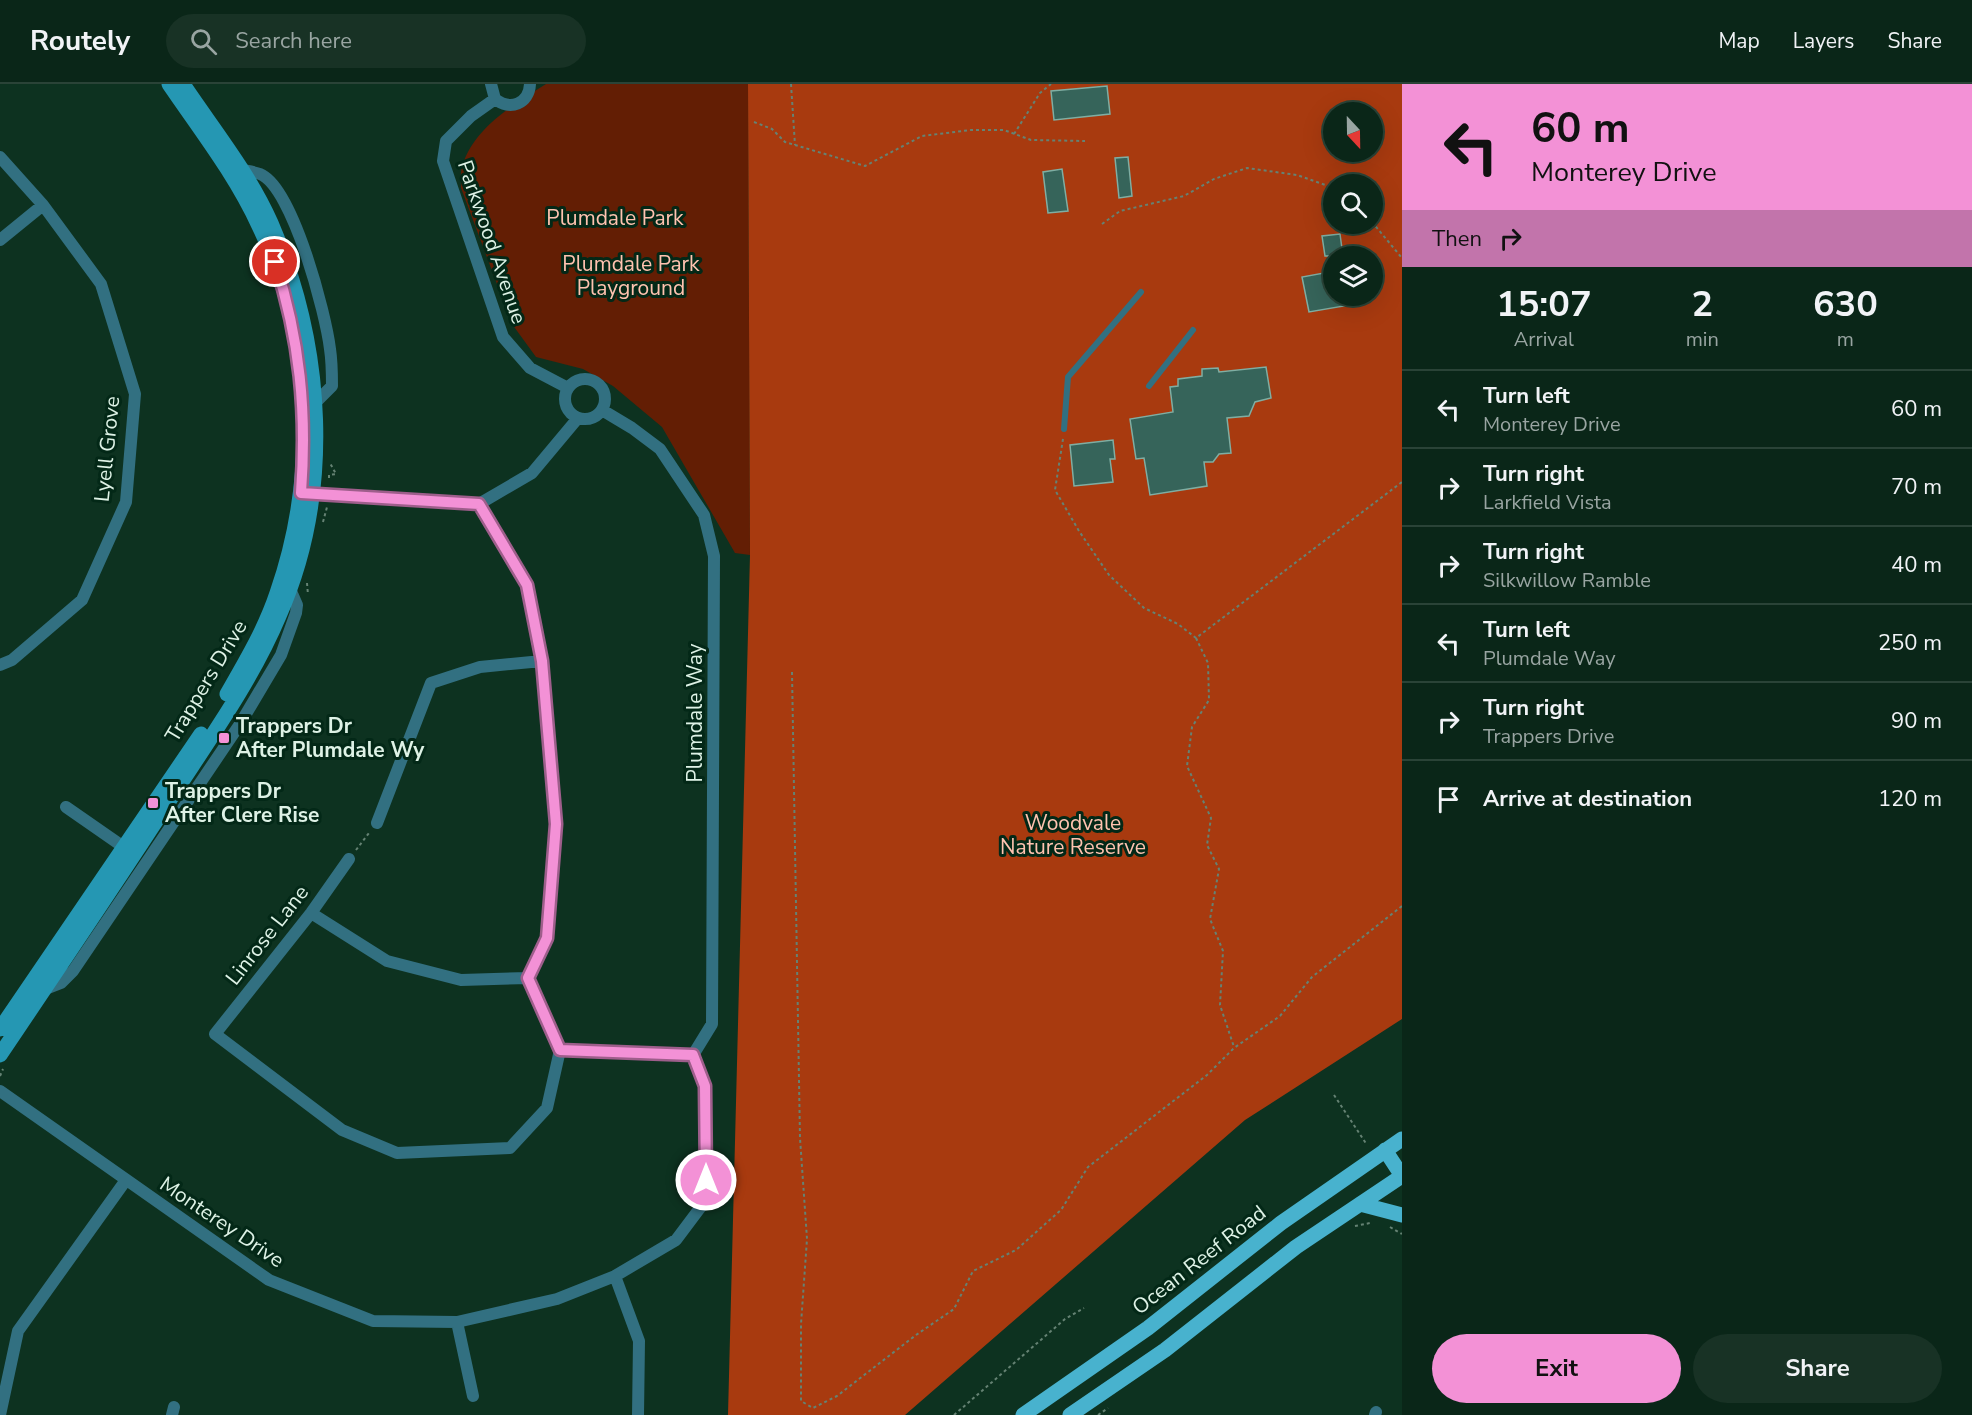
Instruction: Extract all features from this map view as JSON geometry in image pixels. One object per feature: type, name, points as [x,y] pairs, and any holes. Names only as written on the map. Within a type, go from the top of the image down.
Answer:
[{"type":"main road","name":"Trappers Drive","points":[[0,1029],[218,709],[262,630],[307,494],[300,368],[289,308],[281,280],[259,226],[240,189],[212,143],[169,84]]},
{"type":"main road","name":"Trappers Drive","points":[[0,1055],[142,843],[249,677],[280,615],[299,558],[315,403],[306,327],[288,268],[269,219],[242,170],[183,84]]},
{"type":"main road","name":"Ocean Reef Road","points":[[1023,1415],[1148,1328],[1281,1223],[1402,1139]]},
{"type":"main road","points":[[1070,1415],[1164,1350],[1296,1246],[1402,1176],[1385,1150]]},
{"type":"main road","points":[[1360,1203],[1402,1215]]},
{"type":"street","points":[[491,84],[495,99],[506,105],[518,104],[527,96],[530,84]]},
{"type":"street","name":"Parkwood Avenue","points":[[495,99],[471,116],[446,141],[443,162],[503,338],[530,368],[568,388]]},
{"type":"street","name":"Lyell Grove","points":[[0,158],[43,205],[101,284],[135,394],[126,502],[82,600],[12,660],[0,665]]},
{"type":"street","points":[[242,170],[261,174],[276,190],[294,216],[314,278],[330,350],[332,386],[315,403]]},
{"type":"street","points":[[0,240],[43,205]]},
{"type":"street","points":[[579,380],[593,381],[603,390],[605,404],[602,410],[591,418],[578,418],[566,405],[568,388],[579,380]]},
{"type":"street","name":"Plumdale Way","points":[[602,410],[632,428],[660,449],[704,515],[714,556],[712,1024],[693,1055]]},
{"type":"street","points":[[307,494],[479,504],[532,472],[578,418]]},
{"type":"street","points":[[479,504],[527,585],[542,661],[556,824],[547,938],[528,978],[560,1050],[693,1055]]},
{"type":"street","points":[[377,823],[431,683],[480,667],[542,661]]},
{"type":"street","points":[[66,807],[124,848]]},
{"type":"street","name":"Linrose Lane","points":[[348,859],[311,913],[215,1034],[342,1130],[397,1153],[510,1148],[547,1108],[560,1050]]},
{"type":"street","points":[[311,913],[387,961],[462,980],[528,978]]},
{"type":"street","name":"Monterey Drive","points":[[0,1091],[269,1280],[374,1321],[457,1322],[557,1299],[615,1276],[676,1240],[706,1200],[705,1086],[693,1055]]},
{"type":"street","points":[[0,1415],[18,1331],[126,1180]]},
{"type":"street","points":[[615,1276],[639,1341],[638,1415]]},
{"type":"street","points":[[457,1322],[473,1396]]},
{"type":"lane","points":[[1064,429],[1068,376],[1141,292]]},
{"type":"lane","points":[[1149,386],[1193,330]]},
{"type":"path","points":[[790,84],[795,145]]},
{"type":"path","points":[[1014,134],[1040,93],[1051,84]]},
{"type":"path","points":[[753,122],[772,129],[784,142],[865,166],[922,136],[971,130],[1004,130],[1031,140],[1085,141]]},
{"type":"path","points":[[1102,224],[1120,211],[1184,196],[1214,179],[1247,168],[1297,175],[1323,184]]},
{"type":"path","points":[[1382,234],[1402,258]]},
{"type":"path","points":[[1064,429],[1055,490],[1078,531],[1109,575],[1135,600],[1144,608],[1178,624],[1196,638],[1208,663],[1209,700],[1192,727],[1187,766],[1211,818],[1207,845],[1219,869],[1210,919],[1223,951],[1220,1005],[1234,1048]]},
{"type":"path","points":[[1196,638],[1402,482]]},
{"type":"path","points":[[792,672],[800,1138],[807,1239],[801,1324],[801,1401],[813,1408],[837,1396],[916,1335],[954,1309],[973,1271],[1016,1250],[1061,1210],[1088,1167],[1207,1075],[1234,1048],[1280,1016],[1312,977],[1402,906]]},
{"type":"path","points":[[348,859],[377,823]]},
{"type":"path","points":[[1334,1095],[1367,1145]]},
{"type":"path","points":[[1390,1227],[1402,1234]]},
{"type":"path","points":[[954,1415],[1065,1319],[1084,1308]]},
{"type":"green space","name":"Plumdale Park","points":[[546,84],[748,84],[750,555],[735,553],[662,427],[613,386],[583,369],[536,357],[512,324],[461,188],[461,170],[468,151],[486,128],[509,108]]},
{"type":"green space","name":"Woodvale Nature Reserve","points":[[748,84],[1402,84],[1402,1019],[1245,1120],[905,1415],[728,1415],[750,555]]},
{"type":"building","points":[[1107,86],[1110,114],[1054,120],[1051,91]]},
{"type":"building","points":[[1128,157],[1132,196],[1119,198],[1115,158]]},
{"type":"building","points":[[1062,169],[1068,211],[1048,213],[1043,172]]},
{"type":"building","points":[[1340,234],[1342,246],[1324,246],[1322,236]]},
{"type":"building","points":[[1323,273],[1323,306],[1344,306],[1309,312],[1302,277]]},
{"type":"building","points":[[1266,367],[1271,398],[1255,402],[1249,416],[1227,418],[1231,453],[1219,454],[1213,462],[1204,462],[1207,486],[1150,495],[1144,458],[1136,459],[1130,419],[1173,412],[1170,387],[1178,386],[1178,379],[1202,376],[1202,369],[1218,368],[1219,372]]},
{"type":"building","points":[[1113,440],[1115,459],[1110,459],[1113,482],[1074,486],[1070,445]]},
{"type":"place","name":"Trappers Dr After Plumdale Wy","points":[[224,738]]},
{"type":"place","name":"Trappers Dr After Clere Rise","points":[[153,803]]},
{"type":"route","points":[[275,262],[289,308],[300,368],[304,456],[301,493],[479,504],[527,585],[542,661],[556,824],[547,938],[528,978],[560,1050],[693,1055],[705,1086],[706,1180]]},
{"type":"park label","name":"Plumdale Park Playground","points":[[631,276]]}]
